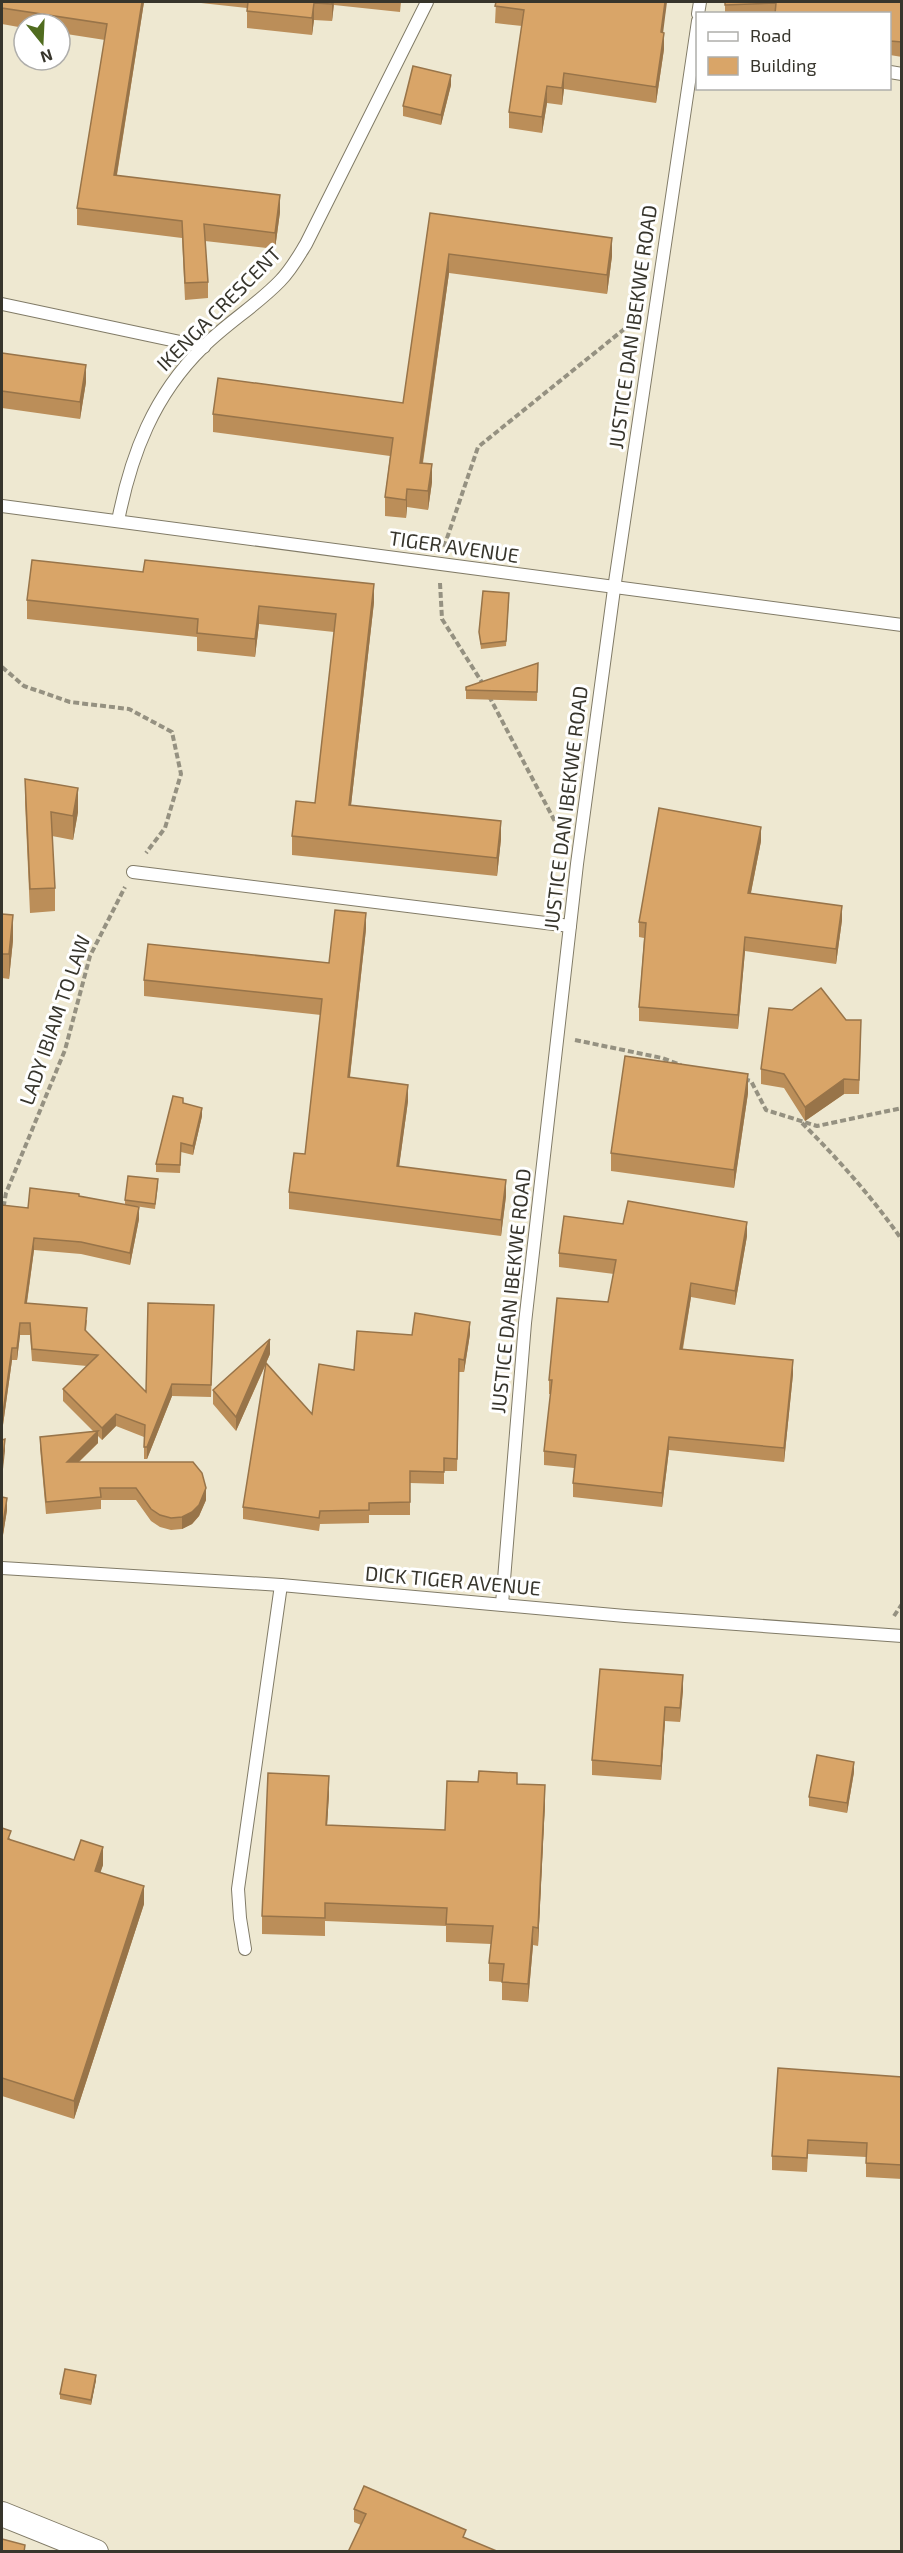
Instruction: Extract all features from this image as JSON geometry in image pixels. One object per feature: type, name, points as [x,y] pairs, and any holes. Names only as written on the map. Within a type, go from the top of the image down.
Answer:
[{"type":"street","points":[[2,2514],[96,2552]]},
{"type":"lane","name":"IKENGA CRESCENT","points":[[118,521],[128,480],[154,409],[204,347],[280,282],[292,268],[427,2]]},
{"type":"lane","name":"JUSTICE DAN IBEKWE ROAD","points":[[502,1604],[525,1323],[570,926],[614,589],[696,51]]},
{"type":"lane","points":[[2,304],[204,347]]},
{"type":"lane","name":"TIGER AVENUE","points":[[2,506],[614,589],[902,625]]},
{"type":"lane","points":[[133,872],[570,926]]},
{"type":"lane","name":"DICK TIGER AVENUE","points":[[2,1568],[281,1585],[625,1616],[902,1636]]},
{"type":"lane","points":[[245,1949],[238,1889],[281,1585]]},
{"type":"path","name":"LADY IBIAM TO LAW","points":[[2,667],[24,686],[70,702],[129,709],[172,732],[181,774],[165,828],[133,872],[90,956],[64,1050],[6,1193],[2,1216]]},
{"type":"path","points":[[559,1036],[662,1058],[682,1066]]},
{"type":"path","points":[[739,1078],[751,1081],[766,1110],[816,1126],[902,1108]]},
{"type":"path","points":[[802,1122],[835,1155],[875,1201],[902,1240]]},
{"type":"building","points":[[2,2],[142,2],[114,175],[280,195],[275,233],[204,224],[208,282],[185,283],[182,221],[77,208],[107,24],[72,19],[72,12],[28,12],[2,8]]},
{"type":"building","points":[[248,2],[332,2],[332,4],[314,3],[312,18],[247,11]]},
{"type":"building","points":[[496,2],[665,2],[661,32],[664,33],[656,87],[564,73],[562,88],[547,86],[542,117],[509,112],[524,10],[495,6]]},
{"type":"building","points":[[725,2],[902,2],[902,42],[891,41],[891,12],[775,12],[776,3],[725,5]]},
{"type":"building","points":[[413,66],[451,75],[441,115],[403,106]]},
{"type":"building","points":[[430,213],[612,238],[607,275],[449,254],[420,463],[432,464],[428,491],[407,489],[406,500],[385,497],[393,438],[213,414],[218,378],[403,403]]},
{"type":"building","points":[[2,353],[86,365],[80,402],[2,391]]},
{"type":"building","points":[[32,560],[143,572],[145,560],[374,584],[349,805],[501,821],[497,858],[292,836],[296,801],[315,803],[336,614],[259,606],[255,639],[197,633],[198,619],[27,600]]},
{"type":"building","points":[[483,591],[509,593],[506,641],[481,644],[479,632]]},
{"type":"building","points":[[538,663],[537,692],[466,690],[466,687]]},
{"type":"building","points":[[25,779],[78,788],[73,816],[51,812],[55,888],[30,889]]},
{"type":"building","points":[[659,808],[761,827],[748,893],[842,906],[836,949],[745,937],[738,1015],[639,1007],[646,923],[639,922]]},
{"type":"building","points":[[335,910],[366,913],[348,1077],[408,1085],[397,1166],[506,1180],[501,1220],[289,1192],[294,1153],[305,1154],[322,999],[144,980],[148,944],[329,963]]},
{"type":"building","points":[[2,914],[13,915],[9,954],[2,954]]},
{"type":"building","points":[[821,988],[846,1020],[861,1020],[859,1080],[844,1079],[805,1107],[784,1074],[761,1069],[769,1008],[792,1010]]},
{"type":"building","points":[[625,1056],[748,1074],[734,1170],[611,1153]]},
{"type":"building","points":[[173,1096],[183,1098],[183,1103],[202,1108],[193,1146],[181,1143],[180,1165],[156,1164]]},
{"type":"building","points":[[128,1176],[158,1179],[155,1204],[125,1200]]},
{"type":"building","points":[[30,1188],[79,1194],[79,1196],[139,1207],[130,1253],[81,1242],[34,1238],[25,1303],[87,1308],[85,1330],[146,1392],[148,1303],[214,1305],[211,1385],[172,1384],[147,1447],[144,1447],[145,1425],[116,1414],[102,1428],[63,1389],[98,1355],[32,1349],[30,1323],[20,1323],[17,1348],[12,1348],[2,1420],[2,1205],[28,1208]]},
{"type":"building","points":[[628,1201],[747,1222],[735,1291],[691,1283],[680,1349],[793,1360],[784,1448],[669,1437],[662,1493],[573,1483],[576,1455],[544,1451],[552,1380],[549,1380],[557,1298],[608,1302],[616,1260],[559,1253],[564,1216],[623,1224]]},
{"type":"building","points":[[415,1313],[470,1322],[464,1360],[459,1359],[457,1459],[444,1458],[444,1472],[410,1471],[410,1502],[369,1503],[369,1510],[320,1511],[319,1518],[243,1507],[266,1363],[312,1414],[319,1364],[354,1370],[357,1331],[412,1335]]},
{"type":"building","points":[[270,1339],[236,1417],[213,1390]]},
{"type":"building","points":[[98,1431],[67,1462],[193,1462],[202,1473],[206,1488],[199,1505],[182,1517],[171,1518],[151,1509],[136,1488],[100,1488],[101,1497],[46,1502],[40,1437]]},
{"type":"building","points":[[5,1439],[2,1466],[2,1440]]},
{"type":"building","points":[[2,1497],[7,1498],[3,1523],[2,1523]]},
{"type":"building","points":[[600,1669],[683,1675],[680,1708],[665,1707],[661,1766],[592,1760]]},
{"type":"building","points":[[817,1755],[854,1762],[847,1803],[809,1797]]},
{"type":"building","points":[[479,1771],[517,1773],[517,1784],[545,1785],[538,1928],[533,1927],[528,1984],[502,1982],[504,1964],[489,1963],[493,1926],[446,1924],[447,1908],[325,1903],[325,1918],[262,1916],[268,1773],[329,1776],[326,1825],[445,1830],[447,1781],[478,1782]]},
{"type":"building","points":[[2,1828],[11,1831],[8,1839],[74,1860],[81,1840],[103,1847],[95,1871],[144,1886],[74,2101],[2,2078]]},
{"type":"building","points":[[778,2068],[902,2077],[902,2165],[866,2163],[867,2143],[808,2140],[807,2158],[772,2156]]},
{"type":"building","points":[[65,2369],[96,2375],[91,2400],[60,2394]]},
{"type":"building","points":[[364,2486],[466,2530],[463,2537],[499,2552],[348,2552],[366,2514],[354,2509]]},
{"type":"building","points":[[2,2539],[25,2545],[24,2552],[2,2552]]}]
